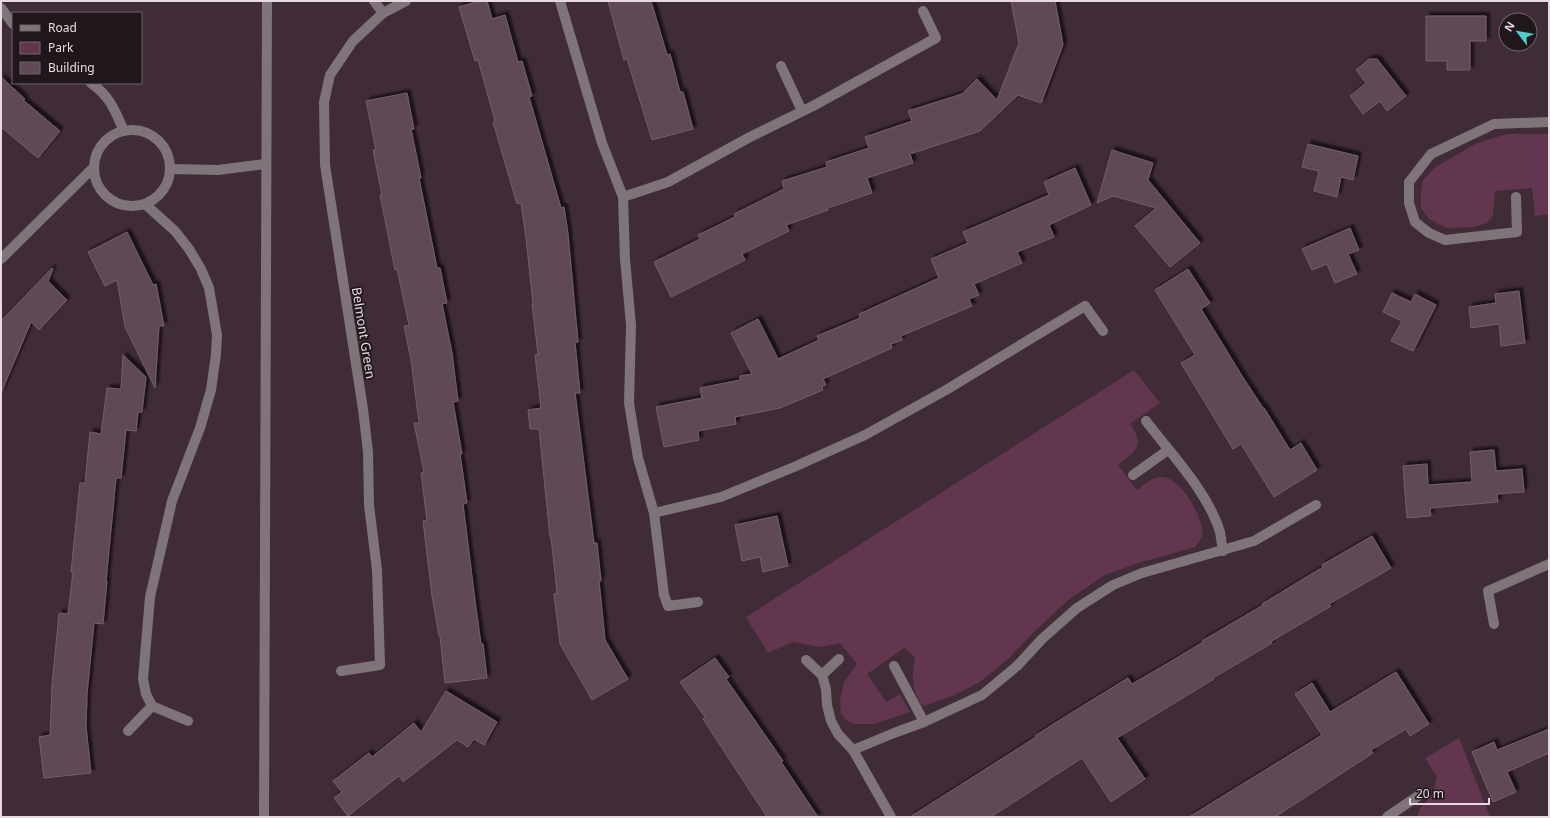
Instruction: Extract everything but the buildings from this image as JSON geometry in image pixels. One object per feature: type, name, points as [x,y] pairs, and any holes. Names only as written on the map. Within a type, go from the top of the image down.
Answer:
[{"type":"street","points":[[264,817],[265,164],[267,1]]},
{"type":"street","points":[[374,1],[383,13]]},
{"type":"street","name":"Belmont Green","points":[[341,671],[380,665],[377,570],[369,505],[368,452],[363,409],[325,165],[324,102],[330,75],[353,41],[383,13],[406,1]]},
{"type":"street","points":[[560,1],[602,143],[624,197],[625,259],[631,325],[628,403],[638,458],[654,513],[664,595],[668,606],[698,602]]},
{"type":"street","points":[[1,8],[12,23]]},
{"type":"street","points":[[624,197],[668,182],[936,38],[923,11]]},
{"type":"street","points":[[781,66],[802,111]]},
{"type":"street","points":[[92,84],[101,90],[109,100],[124,131]]},
{"type":"street","points":[[1516,196],[1517,232],[1445,240],[1429,233],[1415,222],[1409,203],[1409,182],[1431,154],[1494,124],[1549,122]]},
{"type":"street","points":[[136,130],[147,133],[164,147],[169,157],[170,169],[164,190],[156,198],[145,204],[134,206],[121,204],[110,199],[102,190],[96,179],[94,167],[97,155],[103,144],[112,136],[124,131],[136,130]]},
{"type":"street","points":[[170,169],[218,170],[265,164]]},
{"type":"street","points":[[1,259],[94,167]]},
{"type":"street","points":[[145,204],[175,231],[201,268],[209,288],[217,336],[211,390],[200,428],[172,501],[150,596],[144,679],[146,694],[152,706],[188,721]]},
{"type":"street","points":[[654,513],[721,497],[794,467],[865,435],[946,390],[1085,306],[1103,331]]},
{"type":"street","points":[[1146,422],[1194,484],[1209,508],[1220,532],[1223,551]]},
{"type":"street","points":[[1133,475],[1168,450]]},
{"type":"street","points":[[853,750],[924,722],[982,695],[1017,666],[1042,639],[1077,608],[1113,585],[1142,573],[1254,541],[1316,505]]},
{"type":"street","points":[[1494,624],[1488,591],[1549,564]]},
{"type":"street","points":[[822,675],[839,659]]},
{"type":"street","points":[[806,660],[822,675],[826,689],[827,705],[831,721],[838,734],[853,750],[892,817]]},
{"type":"street","points":[[894,666],[924,722]]},
{"type":"street","points":[[128,731],[152,706]]},
{"type":"street","points":[[1391,816],[1421,794]]},
{"type":"green space","points":[[1507,134],[1549,134],[1549,214],[1535,216],[1532,188],[1495,191],[1493,215],[1487,223],[1474,227],[1447,228],[1429,219],[1421,208],[1421,192],[1423,180],[1434,168],[1477,143]]},
{"type":"green space","points":[[1134,370],[1160,403],[1130,424],[1135,432],[1138,443],[1133,452],[1118,465],[1137,490],[1158,477],[1167,478],[1174,481],[1180,487],[1195,508],[1201,525],[1203,536],[1195,547],[1138,563],[1105,575],[1068,600],[1008,659],[980,682],[955,695],[923,706],[916,695],[913,683],[915,657],[904,648],[867,674],[886,702],[900,694],[910,712],[874,724],[853,724],[846,720],[841,713],[840,700],[844,682],[857,664],[840,643],[820,647],[793,642],[768,653],[746,617]]},
{"type":"green space","points":[[1459,738],[1490,817],[1417,817],[1419,810],[1432,795],[1437,777],[1425,758]]}]
